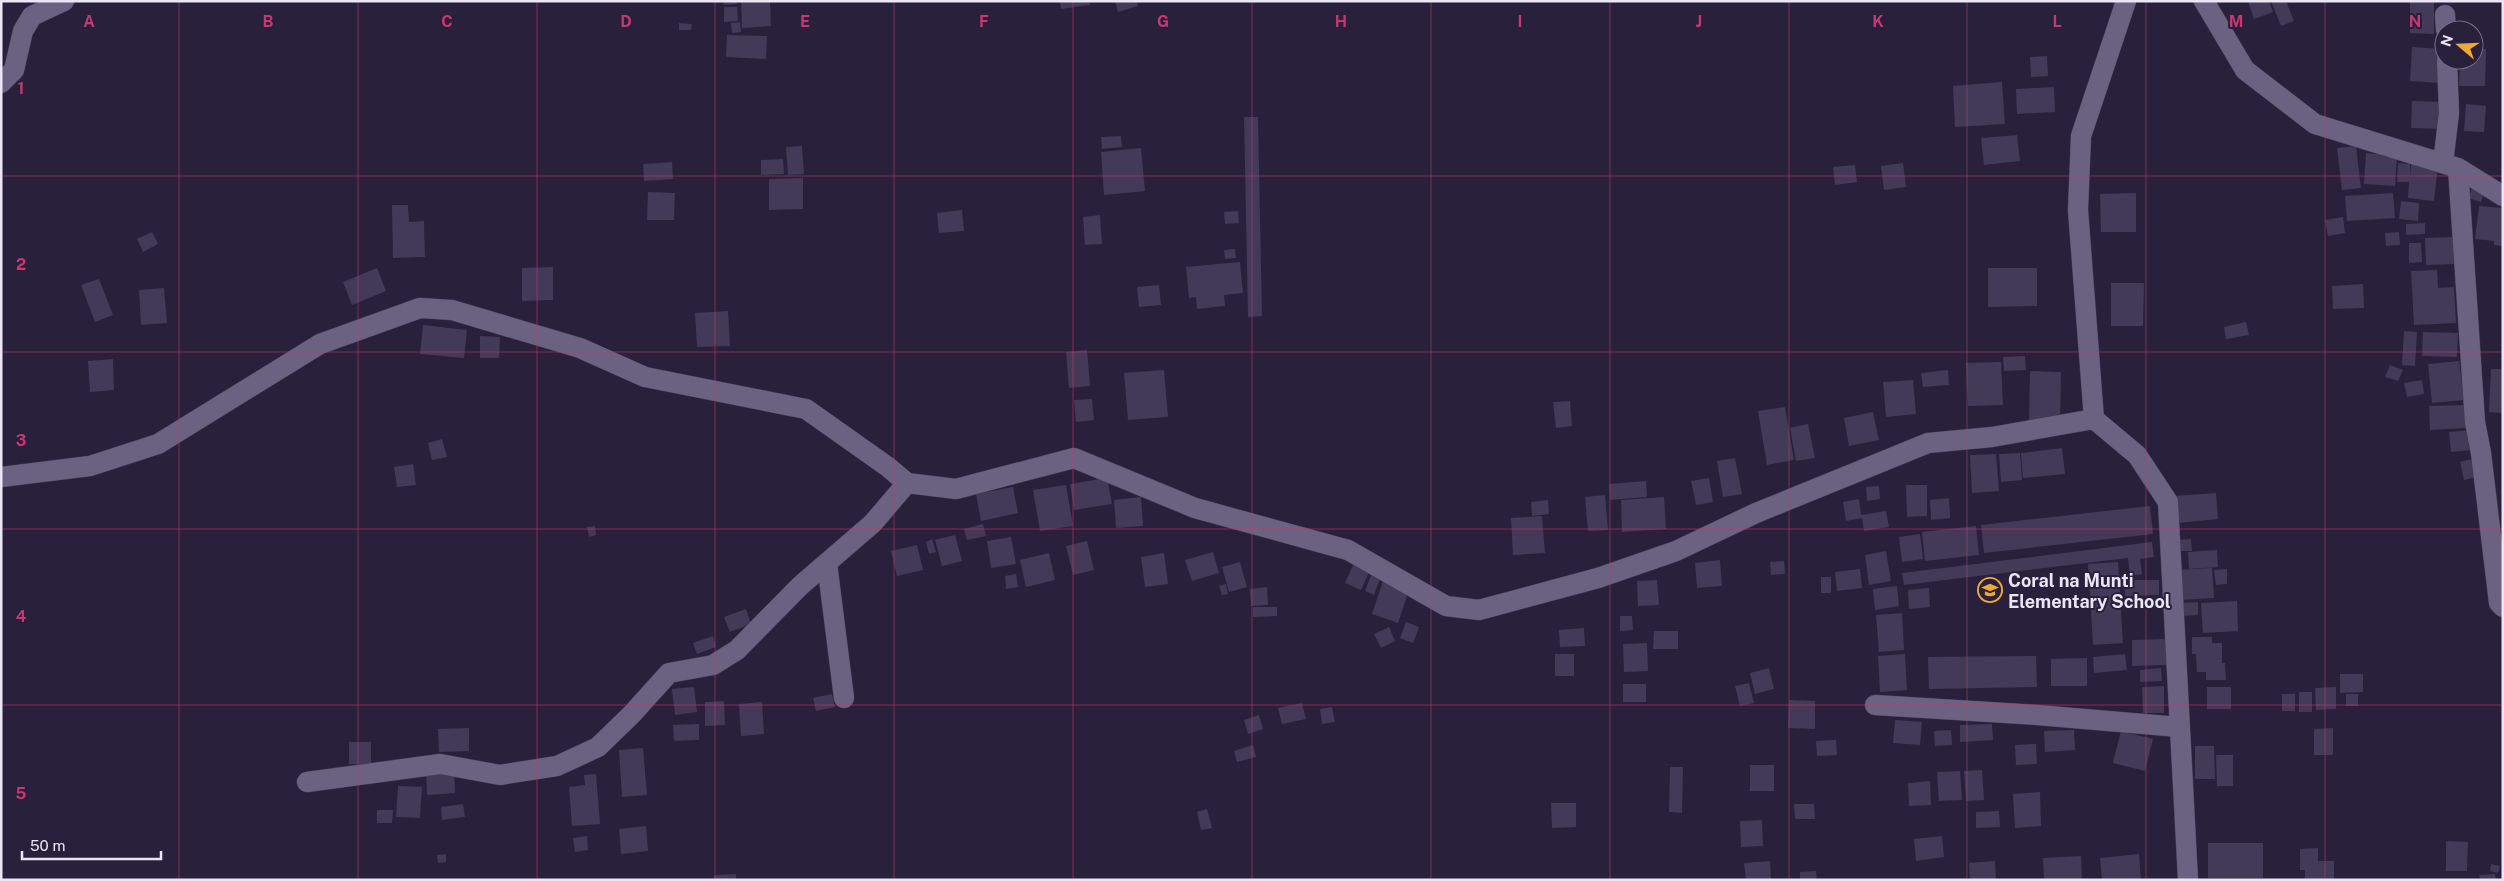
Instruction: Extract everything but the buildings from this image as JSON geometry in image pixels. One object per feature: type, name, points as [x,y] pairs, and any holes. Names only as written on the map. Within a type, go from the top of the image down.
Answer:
[{"type":"street","points":[[1,83],[14,70],[23,31],[32,16],[64,1]]},
{"type":"street","points":[[2126,1],[2081,136],[2078,210],[2094,419],[2137,455],[2168,502],[2188,880]]},
{"type":"street","points":[[2204,1],[2245,70],[2315,124],[2450,166],[2503,196]]},
{"type":"street","points":[[2447,70],[2450,166],[2475,422],[2499,603],[2503,607]]},
{"type":"street","points":[[1,477],[90,466],[158,444],[320,344],[420,308],[452,310],[580,348],[645,377],[806,409],[888,467],[907,483],[956,490],[1074,458],[1195,508],[1348,550],[1446,606],[1479,610],[1598,578],[1676,551],[1756,513],[1928,443],[1992,437],[2094,419]]},
{"type":"street","points":[[307,782],[440,764],[500,775],[557,766],[598,747],[632,714],[669,672],[713,665],[737,650],[800,586],[873,523],[907,483]]},
{"type":"street","points":[[827,563],[844,698]]},
{"type":"street","points":[[1875,705],[2037,715],[2179,727]]},
{"type":"place","name":"Coral na Munti Elementary School","points":[[1990,590]]}]
